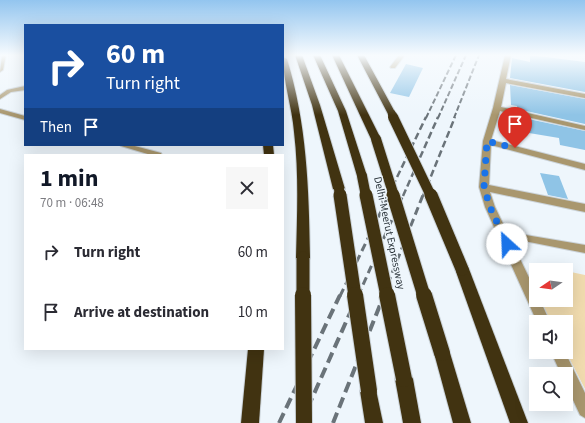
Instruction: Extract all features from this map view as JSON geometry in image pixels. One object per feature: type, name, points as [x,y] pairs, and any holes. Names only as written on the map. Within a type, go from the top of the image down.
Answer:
[{"type":"highway","points":[[287,75],[293,96],[302,161],[304,423]]},
{"type":"highway","points":[[305,75],[316,105],[340,188],[374,423]]},
{"type":"highway","name":"Delhi-Meerut Expressway","points":[[325,75],[342,111],[362,176],[412,423]]},
{"type":"highway","points":[[345,75],[376,139],[462,423]]},
{"type":"highway","points":[[371,75],[392,114],[430,194],[462,269],[519,423]]},
{"type":"highway","points":[[250,423],[256,350]]},
{"type":"street","points":[[503,75],[497,108],[487,141],[484,187],[490,207],[509,235],[541,315]]},
{"type":"street","points":[[502,80],[585,96]]},
{"type":"street","points":[[497,108],[585,128]]},
{"type":"street","points":[[487,141],[585,167]]},
{"type":"street","points":[[484,187],[585,208]]},
{"type":"street","points":[[561,359],[585,410]]},
{"type":"lane","points":[[0,87],[9,91]]},
{"type":"lane","points":[[0,96],[9,91],[24,88]]},
{"type":"lane","points":[[0,111],[24,118]]},
{"type":"lane","points":[[126,146],[155,154]]},
{"type":"lane","points":[[509,235],[585,249]]},
{"type":"shaded area","points":[[573,272],[585,275],[585,389],[570,359],[573,359],[573,315],[546,315],[542,307],[573,307]]},
{"type":"building","points":[[400,75],[420,75],[409,97],[390,93]]},
{"type":"building","points":[[510,75],[585,75],[585,92],[510,78]]},
{"type":"building","points":[[510,85],[585,99],[585,124],[517,109],[517,106],[511,105]]},
{"type":"building","points":[[519,117],[585,131],[585,150],[560,145],[559,138],[523,132]]},
{"type":"building","points":[[540,173],[559,176],[568,199],[548,195]]},
{"type":"railway","points":[[426,118],[447,75]]},
{"type":"railway","points":[[438,118],[457,75]]},
{"type":"railway","points":[[454,118],[471,75]]},
{"type":"railway","points":[[388,196],[426,117]]},
{"type":"railway","points":[[403,196],[438,117]]},
{"type":"railway","points":[[423,196],[455,117]]},
{"type":"railway","points":[[340,296],[389,195]]},
{"type":"railway","points":[[358,296],[403,195]]},
{"type":"railway","points":[[383,296],[423,195]]},
{"type":"railway","points":[[279,423],[340,295]]},
{"type":"railway","points":[[301,423],[358,295]]},
{"type":"railway","points":[[333,423],[384,295]]},
{"type":"route","points":[[507,244],[490,207],[484,187],[487,141],[515,148]]}]
